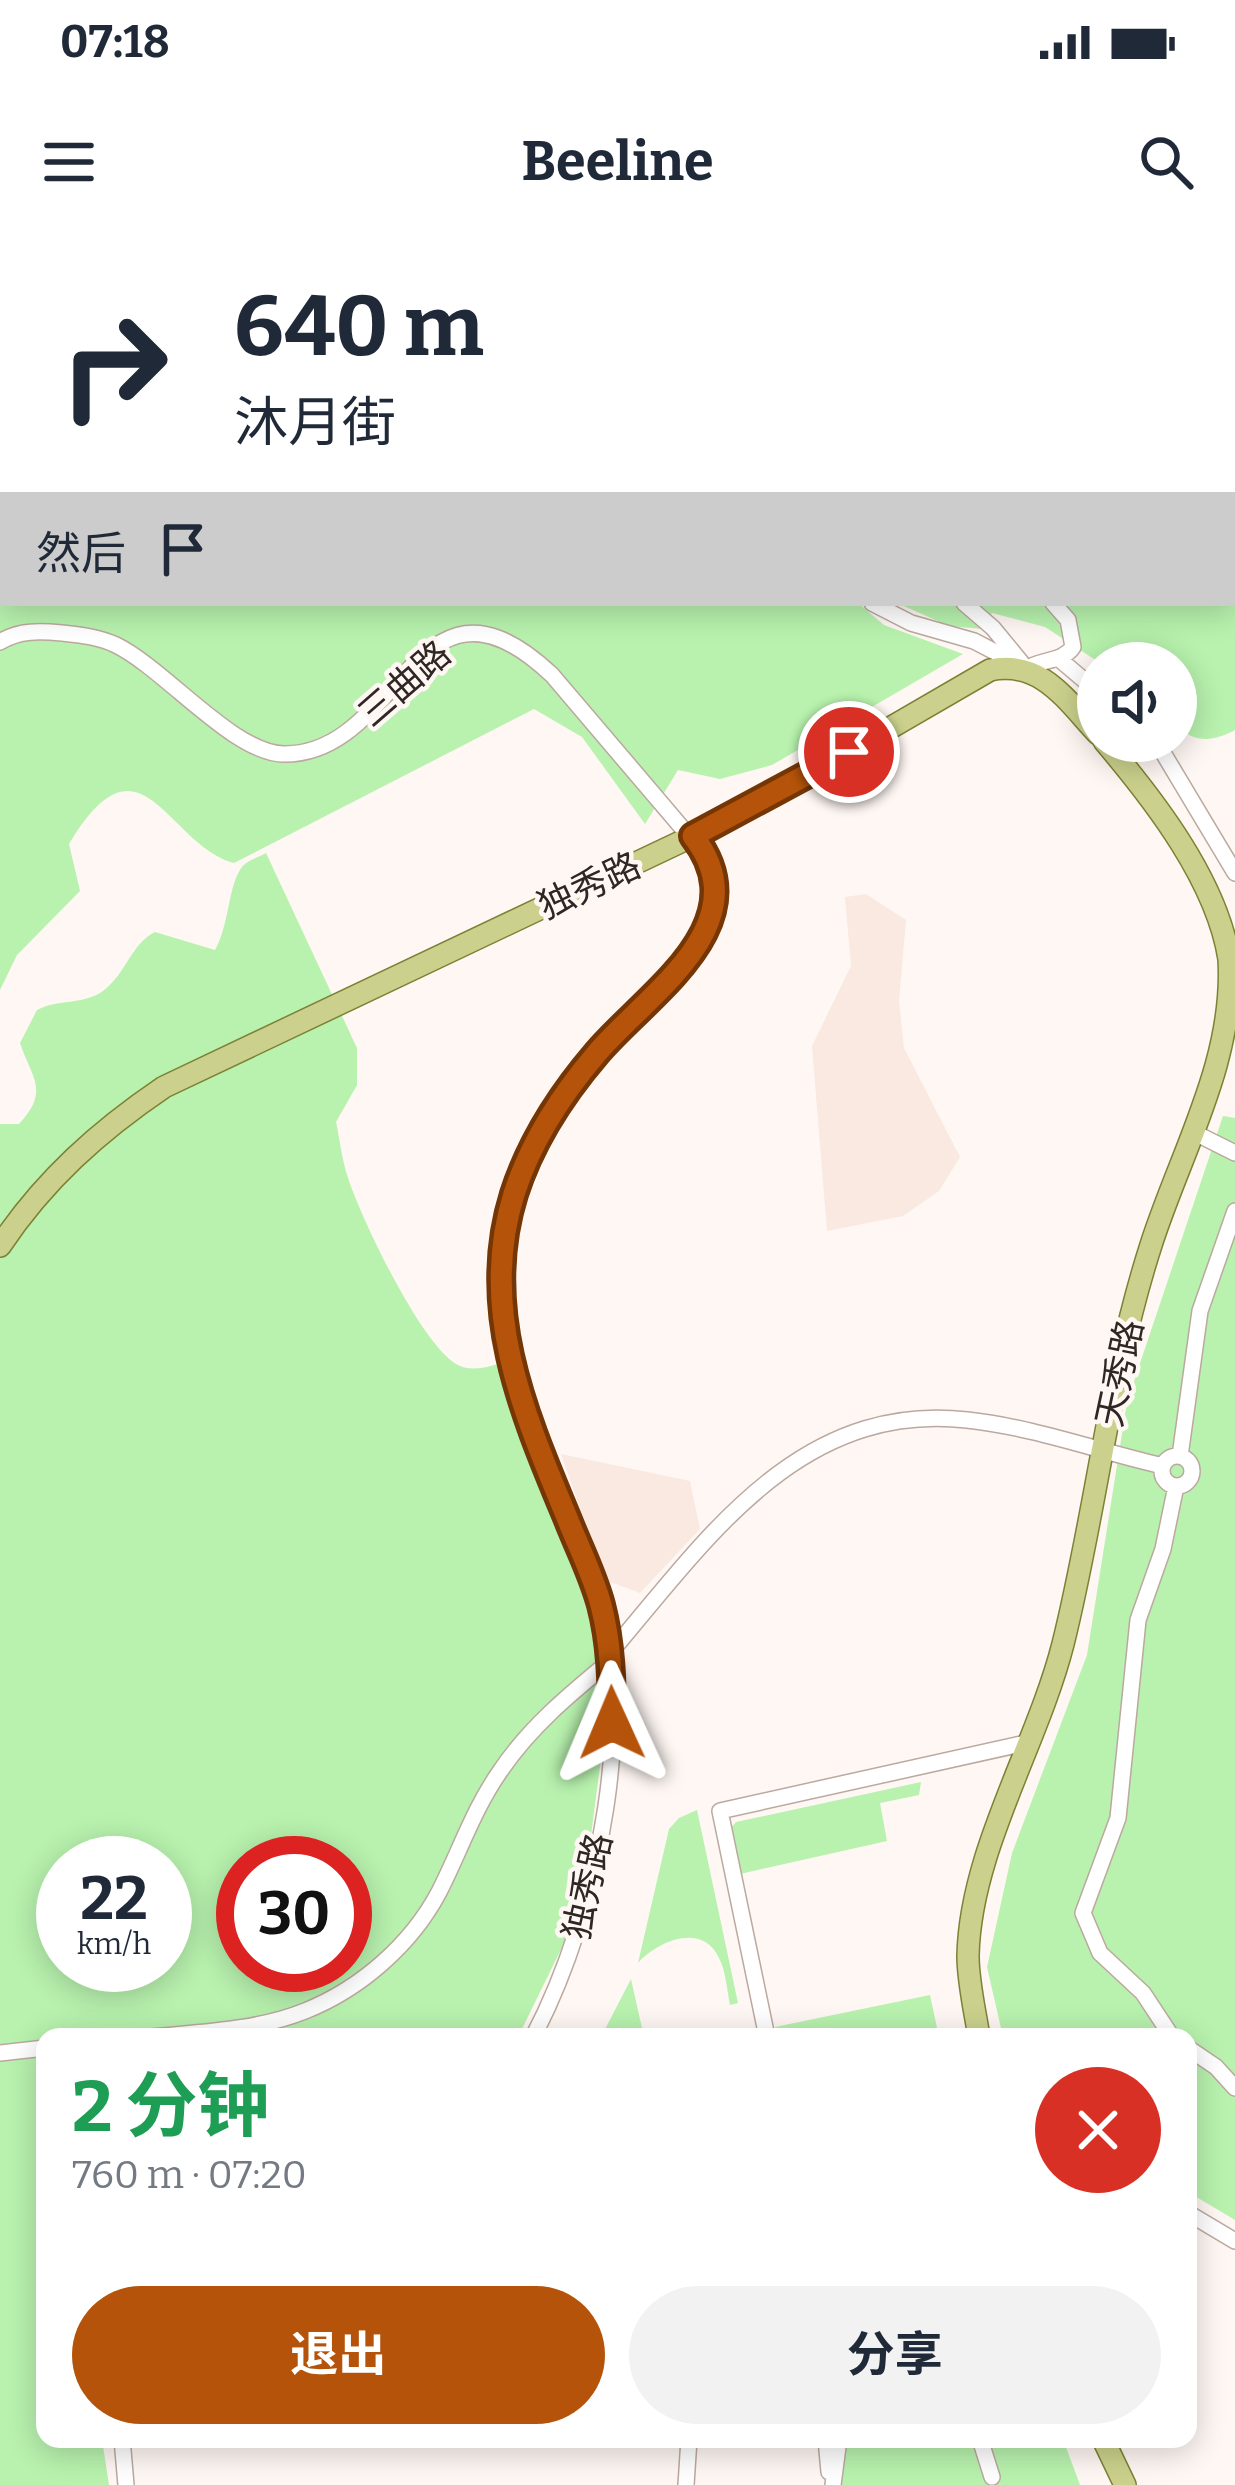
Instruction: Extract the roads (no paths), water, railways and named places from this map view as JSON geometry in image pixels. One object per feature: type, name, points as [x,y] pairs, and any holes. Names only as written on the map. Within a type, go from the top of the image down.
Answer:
[{"type":"main road","points":[[693,836],[778,793],[991,670],[1026,669],[1048,682],[1077,712]]},
{"type":"main road","name":"天秀路","points":[[978,2028],[968,1960],[972,1912],[984,1865],[1062,1648],[1123,1342],[1166,1199],[1223,1059],[1231,996],[1228,958],[1215,908],[1184,851],[1119,762]]},
{"type":"main road","name":"独秀路","points":[[0,1246],[25,1208],[63,1167],[115,1120],[164,1087],[693,836]]},
{"type":"main road","points":[[1107,2448],[1125,2485]]},
{"type":"street","points":[[878,606],[911,622],[974,641],[1026,669]]},
{"type":"street","points":[[967,606],[993,628],[1026,669]]},
{"type":"street","points":[[1026,669],[1070,652],[1073,638],[1068,620],[1056,606]]},
{"type":"street","name":"三曲路","points":[[0,642],[37,632],[103,640],[142,661],[247,742],[285,754],[314,748],[353,727],[442,642],[468,633],[489,634],[524,651],[553,675],[693,836]]},
{"type":"street","points":[[1058,658],[1077,674]]},
{"type":"street","points":[[1168,762],[1235,873]]},
{"type":"street","points":[[1184,851],[1210,832]]},
{"type":"street","name":"独秀路","points":[[537,2028],[573,1949],[591,1883],[609,1767],[610,1657],[596,1586],[536,1443],[511,1367],[500,1309],[502,1254],[520,1177],[556,1106],[600,1049],[684,965],[705,932],[713,906],[713,881],[706,856],[693,836]]},
{"type":"street","points":[[1195,1133],[1235,1153]]},
{"type":"street","points":[[1180,1456],[1200,1311],[1235,1211]]},
{"type":"street","points":[[227,2028],[293,2016],[384,1962],[426,1915],[477,1808],[512,1755],[610,1657],[688,1562],[766,1483],[800,1456],[838,1436],[898,1420],[945,1418],[989,1423],[1162,1466]]},
{"type":"street","points":[[1180,1456],[1188,1461],[1192,1473],[1176,1486],[1165,1480],[1162,1466],[1170,1457],[1180,1456]]},
{"type":"street","points":[[1166,2028],[1143,1994],[1100,1953],[1083,1913],[1118,1818],[1138,1620],[1163,1550],[1176,1486]]},
{"type":"street","points":[[764,2028],[720,1811],[1030,1742]]},
{"type":"street","points":[[0,2053],[36,2049]]},
{"type":"street","points":[[1197,2054],[1227,2076],[1235,2088]]},
{"type":"street","points":[[1197,2218],[1235,2241]]},
{"type":"street","points":[[123,2448],[126,2485]]},
{"type":"street","points":[[686,2485],[688,2448]]},
{"type":"street","points":[[827,2448],[831,2485]]},
{"type":"street","points":[[831,2485],[837,2448]]},
{"type":"street","points":[[983,2448],[992,2477]]}]
